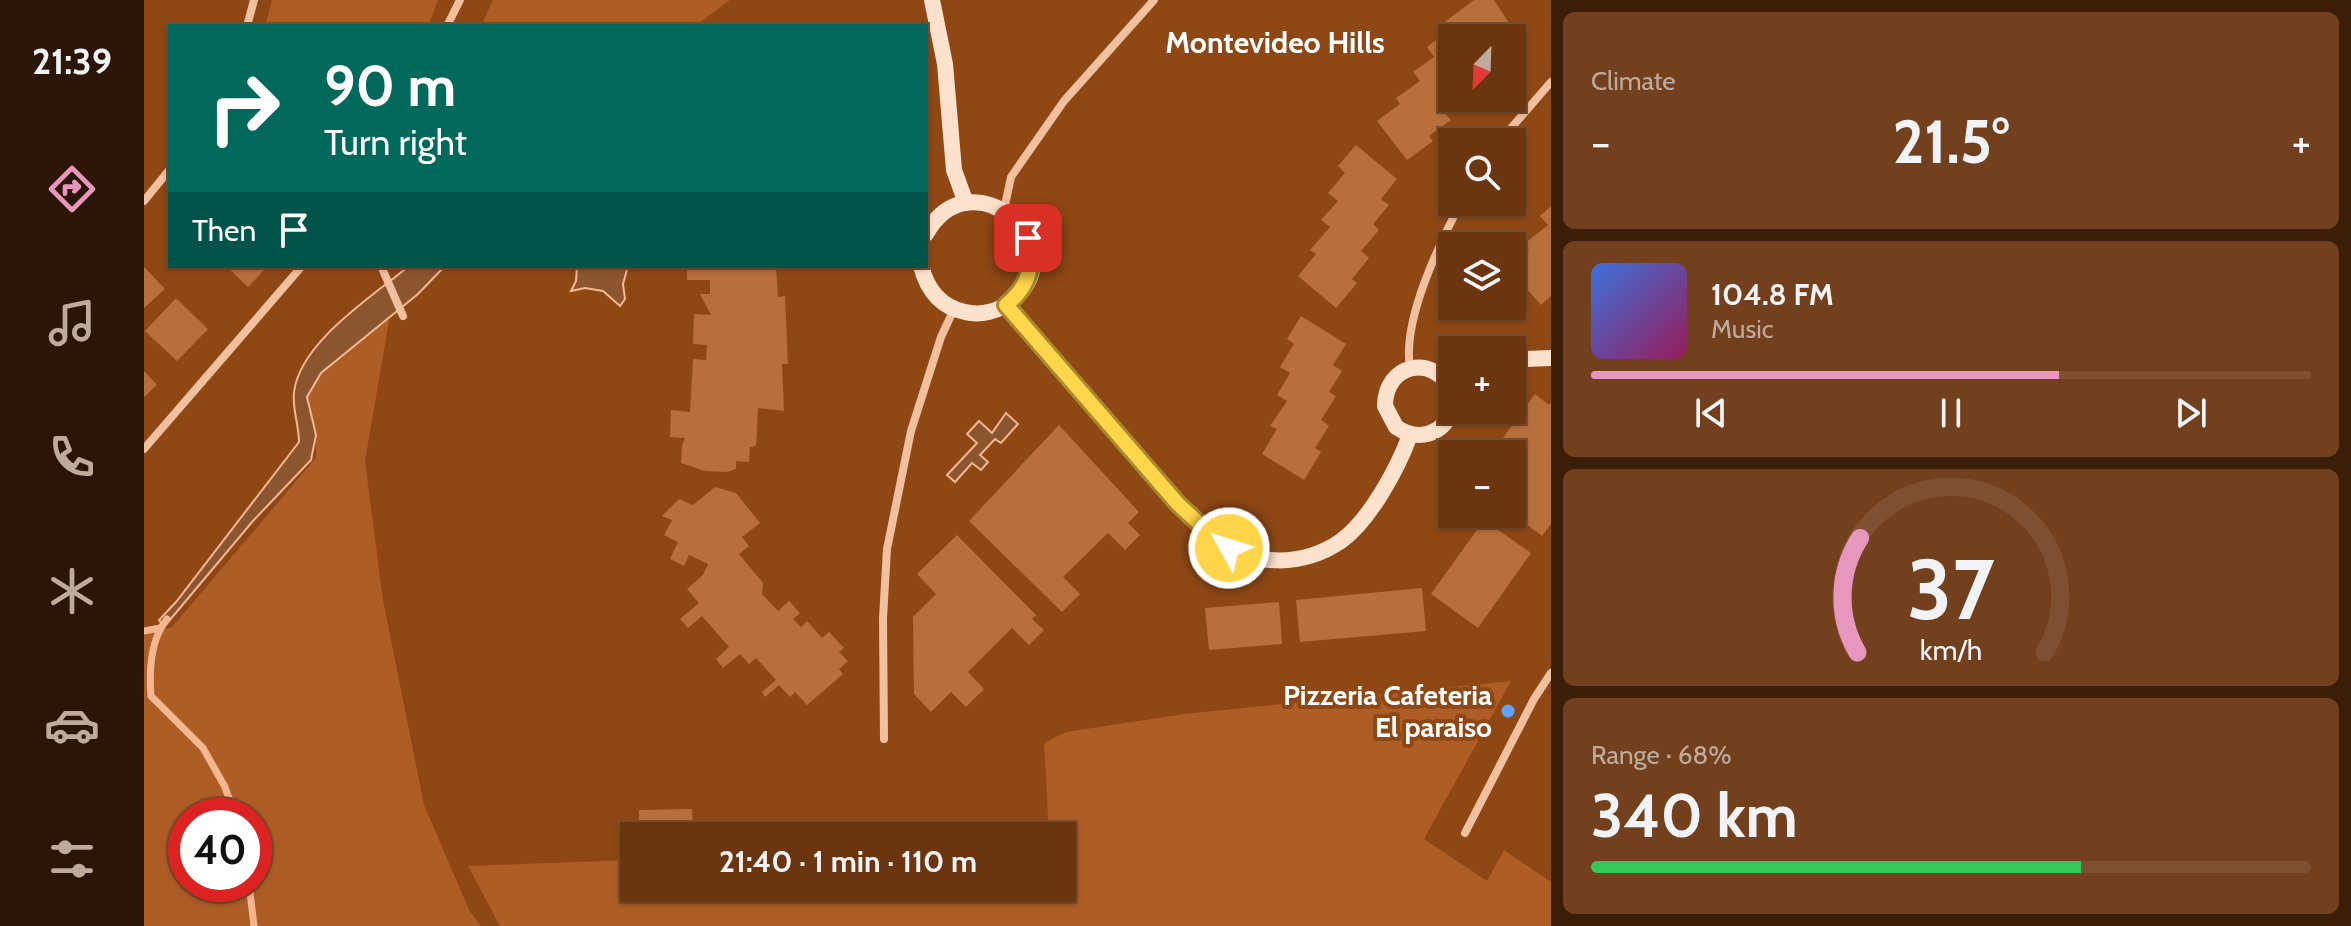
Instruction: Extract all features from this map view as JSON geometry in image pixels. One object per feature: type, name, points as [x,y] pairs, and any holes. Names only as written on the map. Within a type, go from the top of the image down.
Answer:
[{"type":"street","points":[[248,24],[254,0]]},
{"type":"street","points":[[448,24],[460,0]]},
{"type":"street","points":[[932,0],[945,64],[954,170],[966,203]]},
{"type":"street","points":[[1004,210],[1011,177],[1064,101],[1154,0]]},
{"type":"street","points":[[1511,128],[1551,82]]},
{"type":"street","points":[[144,201],[168,171]]},
{"type":"street","points":[[922,268],[932,292],[954,309],[980,314],[1006,305],[1024,287],[1032,263],[1028,238],[1014,217],[992,205],[966,203],[940,215],[928,231]]},
{"type":"street","points":[[1410,368],[1408,352],[1413,324],[1427,278],[1455,216]]},
{"type":"street","points":[[144,449],[300,268]]},
{"type":"street","points":[[382,268],[403,316]]},
{"type":"street","points":[[1006,305],[1178,504],[1216,540],[1244,555],[1280,561],[1305,558],[1341,541],[1367,513],[1386,484],[1410,435]]},
{"type":"street","points":[[884,739],[883,618],[887,549],[911,431],[941,337],[954,309]]},
{"type":"street","points":[[1526,359],[1551,358]]},
{"type":"street","points":[[1438,374],[1424,367],[1402,371],[1390,382],[1385,398],[1390,421],[1410,435],[1424,436],[1445,424]]},
{"type":"street","points":[[1465,833],[1534,699],[1551,673]]},
{"type":"shaded area","points":[[272,0],[438,0],[429,24],[266,24]]},
{"type":"shaded area","points":[[493,0],[730,0],[698,24],[482,24]]},
{"type":"shaded area","points":[[406,268],[443,268],[418,294],[321,373],[307,397],[316,435],[311,460],[252,522],[164,627],[159,620],[299,442],[294,392],[299,373],[309,355],[358,306]]},
{"type":"shaded area","points":[[577,268],[627,268],[623,284],[625,299],[620,306],[603,291],[585,288],[571,291]]},
{"type":"shaded area","points":[[390,315],[365,461],[383,600],[424,805],[470,912],[481,926],[144,926],[144,635],[172,627],[316,458],[316,435],[307,397],[321,373]]},
{"type":"shaded area","points":[[1006,413],[1018,424],[1001,443],[995,439],[980,455],[988,462],[981,470],[972,463],[955,482],[947,475],[977,443],[967,434],[979,421],[992,433]]},
{"type":"shaded area","points":[[1511,681],[1424,839],[1487,881],[1504,850],[1551,882],[1551,926],[500,926],[468,866],[620,861],[620,902],[1076,902],[1076,822],[1048,822],[1044,743],[1066,732],[1184,714]]},
{"type":"building","points":[[1474,0],[1494,0],[1510,24],[1442,24]]},
{"type":"building","points":[[1438,39],[1438,112],[1444,112],[1451,120],[1429,136],[1433,141],[1407,160],[1377,121],[1400,104],[1396,98],[1420,81],[1413,72],[1434,57],[1427,47]]},
{"type":"building","points":[[1356,145],[1397,179],[1381,199],[1389,205],[1373,224],[1379,230],[1361,251],[1369,258],[1352,279],[1357,283],[1336,308],[1298,276],[1316,254],[1310,250],[1330,227],[1321,220],[1338,201],[1328,193],[1345,173],[1338,166]]},
{"type":"building","points":[[1551,206],[1551,296],[1541,305],[1526,288],[1526,252],[1529,249],[1526,242],[1548,225],[1540,216]]},
{"type":"building","points":[[144,267],[165,289],[144,308]]},
{"type":"building","points":[[228,268],[266,268],[248,287]]},
{"type":"building","points":[[687,268],[776,268],[778,297],[785,296],[788,364],[782,364],[784,411],[758,408],[756,446],[750,447],[749,462],[736,461],[736,469],[727,472],[705,471],[681,463],[685,438],[670,437],[671,410],[690,412],[693,359],[706,360],[707,345],[693,344],[694,314],[711,315],[700,294],[710,294],[710,280],[687,280]]},
{"type":"building","points":[[176,298],[208,329],[177,361],[145,331]]},
{"type":"building","points":[[1301,316],[1346,344],[1333,365],[1342,371],[1329,392],[1336,396],[1321,420],[1329,426],[1315,448],[1321,452],[1304,480],[1262,454],[1277,429],[1270,426],[1287,401],[1277,395],[1290,373],[1280,367],[1294,344],[1287,339]]},
{"type":"building","points":[[144,371],[157,385],[144,397]]},
{"type":"building","points":[[1535,394],[1549,405],[1551,402],[1551,524],[1542,536],[1526,524],[1526,440],[1501,440],[1513,424],[1526,424],[1526,406]]},
{"type":"building","points":[[1059,425],[1139,512],[1128,523],[1140,535],[1125,550],[1108,533],[1063,577],[1080,594],[1062,612],[969,521]]},
{"type":"building","points":[[715,487],[736,493],[760,523],[742,537],[749,546],[739,554],[763,583],[762,594],[778,611],[789,601],[800,613],[793,619],[801,627],[807,621],[822,638],[829,632],[844,648],[839,652],[848,661],[839,669],[843,674],[807,705],[795,692],[790,697],[779,685],[765,697],[762,692],[776,680],[756,658],[749,664],[740,654],[723,668],[716,659],[729,647],[702,616],[688,628],[680,619],[699,603],[687,589],[703,575],[708,564],[689,555],[684,566],[670,559],[678,542],[664,535],[672,520],[662,516],[679,499],[693,505]]},
{"type":"building","points":[[1478,528],[1495,528],[1531,553],[1478,628],[1431,594]]},
{"type":"building","points":[[957,535],[1036,615],[1032,619],[1044,630],[1029,645],[1012,628],[968,672],[984,689],[966,707],[951,692],[931,712],[914,694],[913,617],[936,594],[917,574]]},
{"type":"building","points":[[1422,588],[1426,631],[1300,642],[1296,600]]},
{"type":"building","points":[[1279,602],[1282,644],[1209,650],[1205,608]]},
{"type":"building","points":[[692,809],[692,822],[639,822],[639,810]]},
{"type":"waterway","points":[[167,619],[154,646],[151,696],[203,748],[229,798]]},
{"type":"waterway","points":[[144,631],[160,628]]},
{"type":"waterway","points":[[251,902],[254,926]]},
{"type":"place","name":"Pizzeria Cafeteria El paraiso","points":[[1508,711]]},
{"type":"district","name":"Montevideo Hills","points":[[1275,42]]},
{"type":"route","points":[[1028,238],[1032,263],[1029,276],[1016,298],[1006,305],[1025,331],[1178,504],[1216,540],[1229,548]]}]
